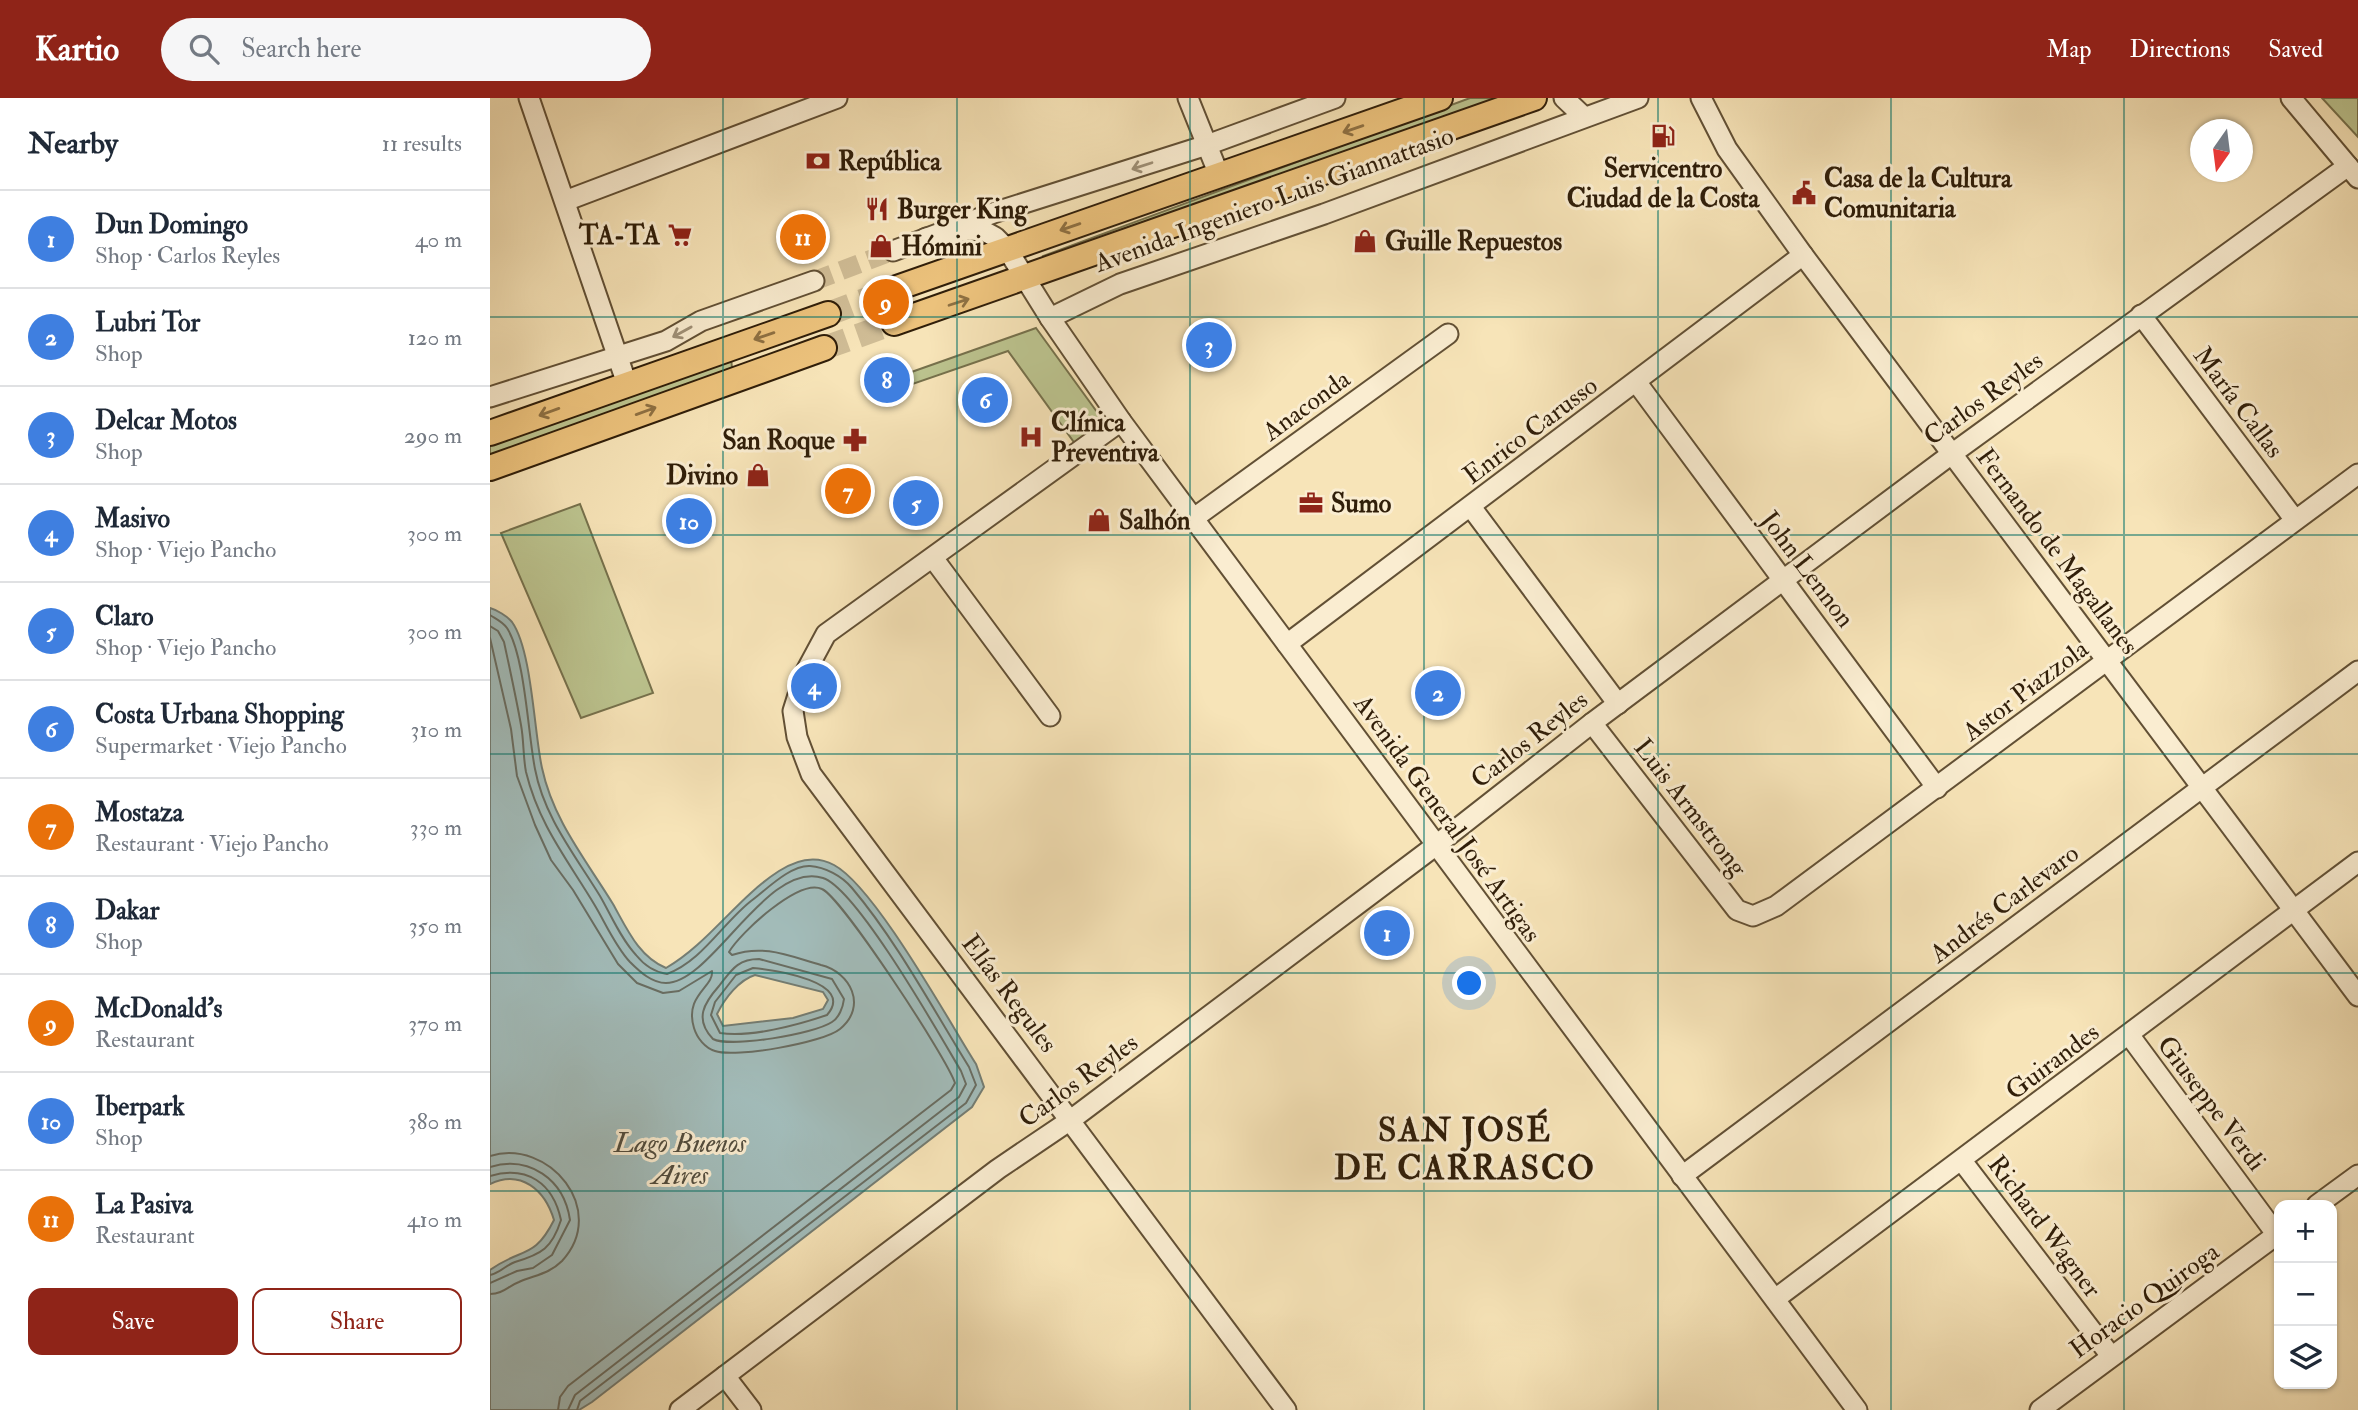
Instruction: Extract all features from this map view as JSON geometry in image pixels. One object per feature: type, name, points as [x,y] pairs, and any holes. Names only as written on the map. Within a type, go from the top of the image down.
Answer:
[{"type":"main road","name":"Avenida Ingeniero Luis Giannattasio","points":[[894,289],[1440,98]]},
{"type":"main road","name":"Avenida Ingeniero Luis Giannattasio","points":[[894,323],[1534,98]]},
{"type":"main road","points":[[490,433],[828,314]]},
{"type":"main road","points":[[490,468],[824,348]]},
{"type":"street","points":[[529,98],[627,384]]},
{"type":"street","points":[[565,201],[837,98]]},
{"type":"street","points":[[1188,98],[1219,176]]},
{"type":"street","points":[[893,251],[996,212],[1207,145],[1335,98]]},
{"type":"street","points":[[1564,98],[1583,116]]},
{"type":"street","name":"Avenida Ingeniero Luis Giannattasio","points":[[1050,318],[1120,284],[1324,214],[1583,116],[1638,98]]},
{"type":"street","name":"Fernando de Magallanes","points":[[1702,98],[1727,149],[1803,255],[2358,996]]},
{"type":"street","points":[[2291,98],[2353,172]]},
{"type":"street","name":"Carlos Reyles","points":[[680,1410],[998,1169],[1072,1119],[1435,846],[1592,723],[1953,453],[2141,316],[2353,172]]},
{"type":"street","points":[[926,238],[969,230],[984,231],[1007,249]]},
{"type":"street","name":"Avenida General José Artigas","points":[[1007,249],[1050,318],[1121,421],[1857,1410]]},
{"type":"street","name":"Enrico Carusso","points":[[1287,643],[1637,383],[1803,255]]},
{"type":"street","points":[[490,397],[617,354],[666,341],[701,321],[814,281]]},
{"type":"street","name":"María Callas","points":[[2141,316],[2295,520]]},
{"type":"street","name":"Anaconda","points":[[1194,518],[1448,334]]},
{"type":"street","name":"John Lennon","points":[[1637,383],[1937,788]]},
{"type":"street","points":[[1050,716],[933,558],[1121,421]]},
{"type":"street","name":"Astor Piazzola","points":[[1754,916],[1776,906],[2358,474]]},
{"type":"street","points":[[1471,507],[1618,704]]},
{"type":"street","name":"Elías Regules","points":[[933,558],[826,634],[794,699],[797,737],[811,774],[1072,1119],[1286,1410]]},
{"type":"street","name":"Andrés Carlevaro","points":[[1682,1176],[2358,671]]},
{"type":"street","name":"Luis Armstrong","points":[[1592,723],[1737,910],[1754,916]]},
{"type":"street","name":"Guirandes","points":[[1776,1299],[2130,1036],[2358,862]]},
{"type":"street","name":"Giuseppe Verdi","points":[[2130,1036],[2274,1229]]},
{"type":"street","name":"Richard Wagner","points":[[1962,1161],[2111,1356]]},
{"type":"street","points":[[2324,1200],[2358,1175]]},
{"type":"street","name":"Horacio Quiroga","points":[[2040,1410],[2274,1237]]},
{"type":"street","points":[[726,1376],[751,1410]]},
{"type":"green space","points":[[1470,98],[1509,98],[1045,262],[1043,256]]},
{"type":"green space","points":[[2322,98],[2358,98],[2358,137]]},
{"type":"green space","points":[[1036,328],[1105,423],[1076,445],[1008,351],[904,387],[903,375]]},
{"type":"green space","points":[[731,358],[732,368],[490,457],[490,443]]},
{"type":"green space","points":[[580,504],[653,693],[581,718],[501,533]]},
{"type":"water","name":"Lago Buenos Aires","points":[[490,608],[510,620],[519,635],[528,671],[542,768],[554,805],[629,932],[648,957],[666,968],[696,946],[750,894],[779,871],[806,860],[827,862],[851,878],[890,926],[976,1064],[984,1087],[972,1107],[579,1410],[490,1410],[490,1270],[533,1247],[547,1233],[554,1220],[545,1200],[530,1185],[512,1179],[490,1184]],"holes":[[[755,975],[823,992],[828,1000],[823,1009],[793,1018],[723,1026],[717,1014],[733,990]]]},
{"type":"tunnel","points":[[814,281],[893,251]]},
{"type":"tunnel","points":[[828,314],[894,289]]},
{"type":"tunnel","points":[[824,348],[894,323]]},
{"type":"place","name":"Servicentro Ciudad de la Costa","points":[[1663,136]]},
{"type":"place","name":"República","points":[[818,161]]},
{"type":"place","name":"Casa de la Cultura Comunitaria","points":[[1804,193]]},
{"type":"place","name":"Burger King","points":[[877,209]]},
{"type":"place","name":"TA-TA","points":[[680,235]]},
{"type":"place","name":"La Pasiva","points":[[803,237]]},
{"type":"place","name":"Guille Repuestos","points":[[1365,241]]},
{"type":"place","name":"Hómini","points":[[881,246]]},
{"type":"place","name":"McDonald's","points":[[886,302]]},
{"type":"place","name":"Delcar Motos","points":[[1209,345]]},
{"type":"place","name":"Dakar","points":[[887,380]]},
{"type":"place","name":"Costa Urbana Shopping","points":[[985,400]]},
{"type":"place","name":"Clínica Preventiva","points":[[1031,437]]},
{"type":"place","name":"San Roque","points":[[855,440]]},
{"type":"place","name":"Divino","points":[[758,475]]},
{"type":"place","name":"Mostaza","points":[[848,491]]},
{"type":"place","name":"Claro","points":[[916,503]]},
{"type":"place","name":"Sumo","points":[[1311,503]]},
{"type":"place","name":"Salhón","points":[[1099,520]]},
{"type":"place","name":"Iberpark","points":[[689,521]]},
{"type":"place","name":"Masivo","points":[[814,686]]},
{"type":"place","name":"Lubri Tor","points":[[1438,693]]},
{"type":"place","name":"Dun Domingo","points":[[1387,933]]},
{"type":"district","name":"SAN JOSÉ DE CARRASCO","points":[[1465,1148]]}]
